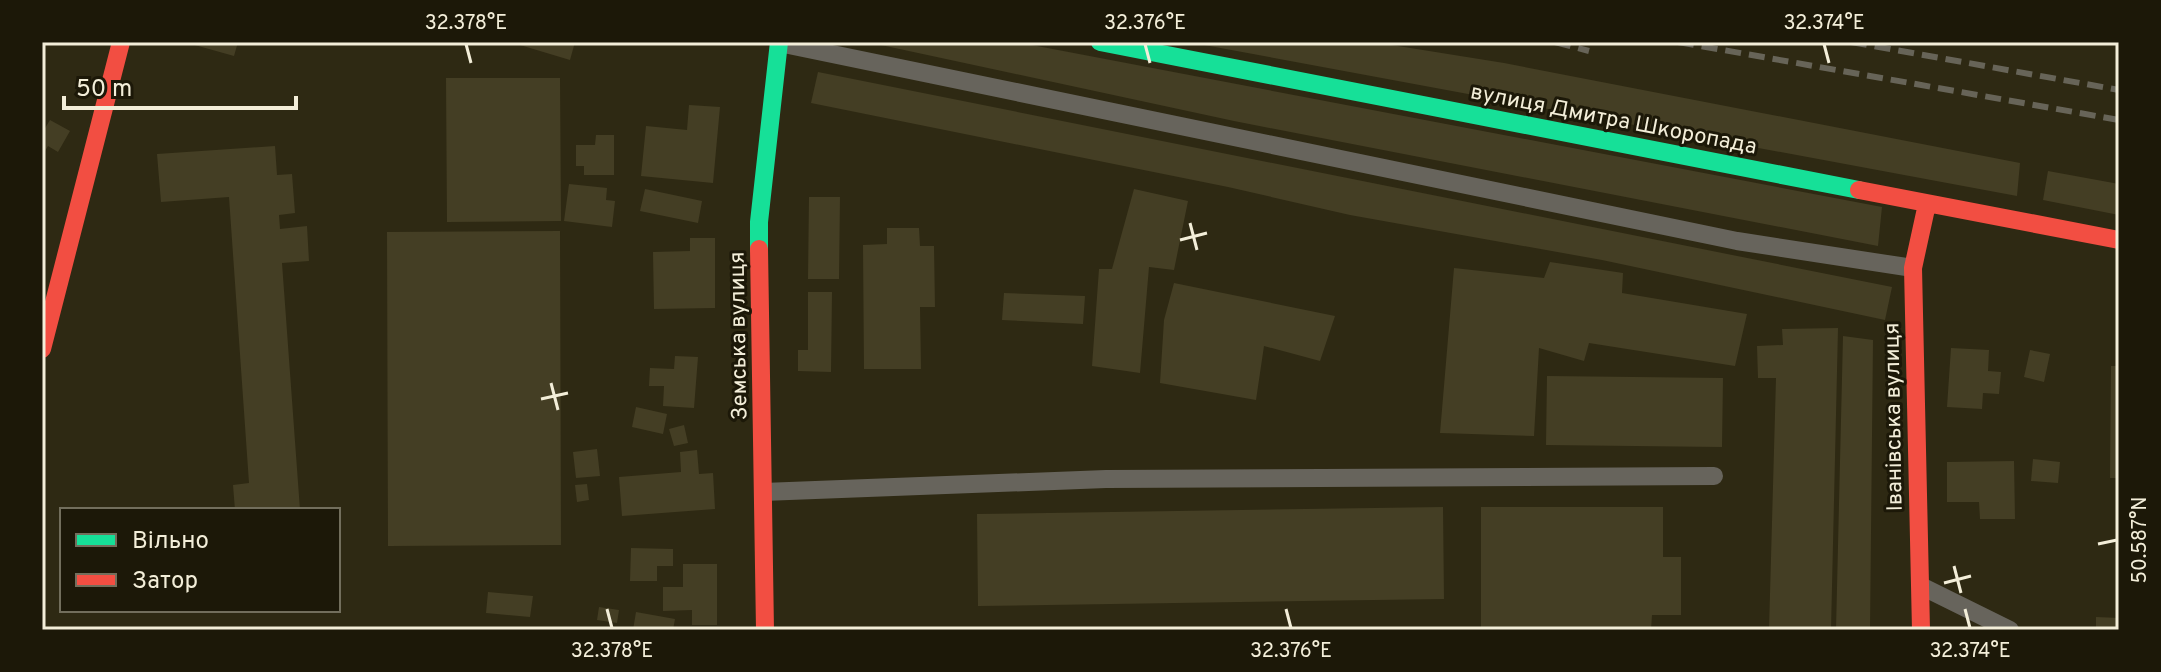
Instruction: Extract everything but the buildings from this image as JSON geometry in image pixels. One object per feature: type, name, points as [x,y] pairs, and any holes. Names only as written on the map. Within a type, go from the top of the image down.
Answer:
[{"type":"street","points":[[42,349],[121,42]]},
{"type":"street","name":"Земська вулиця","points":[[765,630],[759,222],[779,42]]},
{"type":"street","name":"вулиця Дмитра Шкоропада","points":[[1100,42],[2119,240]]},
{"type":"street","name":"Іванівська вулиця","points":[[1921,630],[1913,268],[1927,204]]},
{"type":"lane","points":[[779,42],[1737,241],[1913,268]]},
{"type":"lane","points":[[763,492],[1106,479],[1714,476]]},
{"type":"lane","points":[[1920,585],[2010,630]]},
{"type":"railway","points":[[1555,42],[1589,51]]},
{"type":"railway","points":[[1678,42],[2119,120]]},
{"type":"railway","points":[[1851,42],[2119,90]]},
{"type":"traffic: fast","points":[[759,249],[759,222],[779,42]]},
{"type":"traffic: fast","points":[[1100,42],[1859,190]]},
{"type":"traffic: jam","points":[[42,349],[121,42]]},
{"type":"traffic: jam","points":[[1859,190],[2119,240]]},
{"type":"traffic: jam","points":[[1921,630],[1913,268],[1927,204]]},
{"type":"traffic: jam","points":[[759,249],[765,630]]}]
